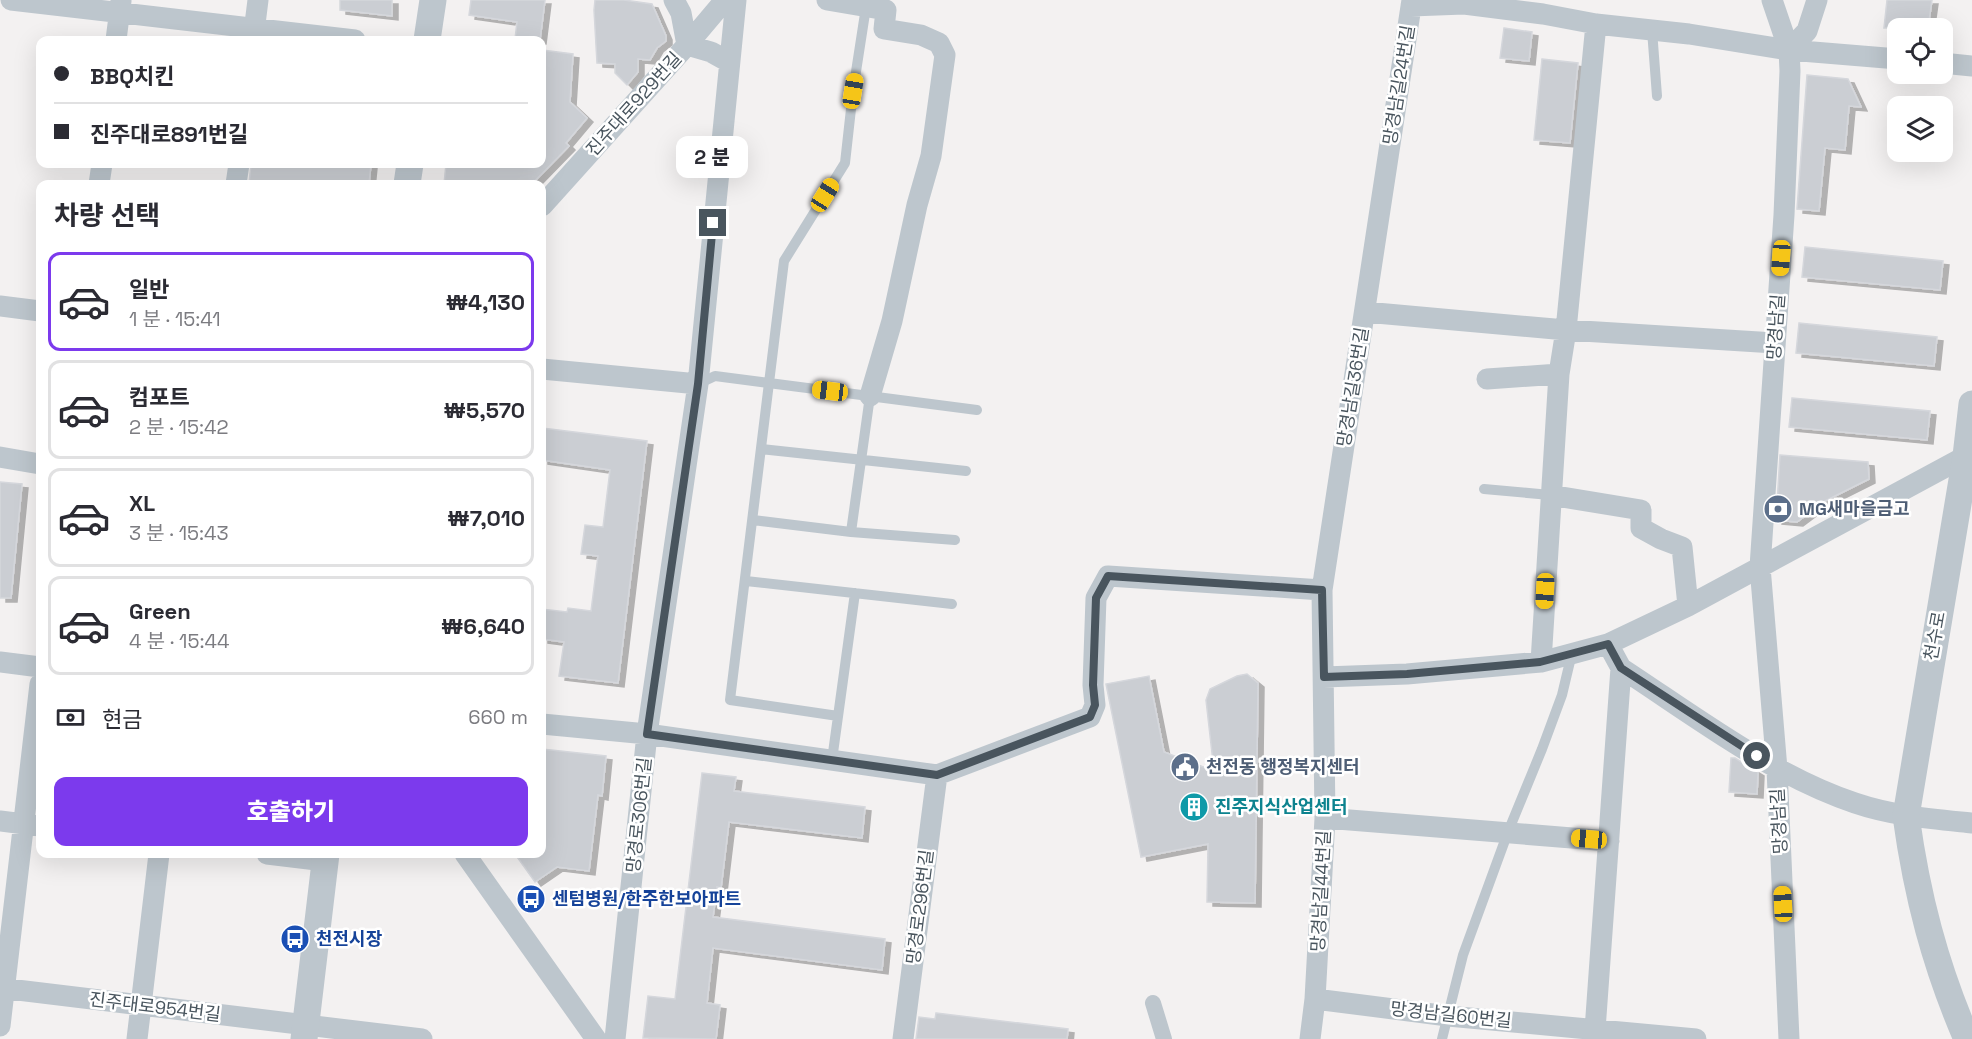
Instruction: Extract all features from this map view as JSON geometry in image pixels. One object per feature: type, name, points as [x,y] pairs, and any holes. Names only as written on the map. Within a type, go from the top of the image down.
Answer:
[{"type":"street","points":[[11,0],[121,6],[254,34],[288,36]]},
{"type":"street","points":[[254,34],[258,0]]},
{"type":"street","points":[[428,36],[433,0]]},
{"type":"street","points":[[674,0],[681,13],[687,45],[711,51],[729,62]]},
{"type":"street","name":"진주대로929번길","points":[[546,202],[725,0]]},
{"type":"street","name":"망경로306번길","points":[[615,1039],[647,734],[698,384],[736,0]]},
{"type":"street","points":[[827,0],[886,10],[884,29],[921,34],[939,43],[945,55],[931,156],[917,205],[892,321],[870,396]]},
{"type":"street","name":"망경남길","points":[[1772,0],[1789,50],[1790,71],[1784,204],[1760,567],[1777,769],[1789,1039]]},
{"type":"street","points":[[1789,50],[1807,32],[1817,0]]},
{"type":"street","name":"망경남길24번길","points":[[1365,312],[1411,3],[1464,4],[1543,14],[1596,24],[1689,34],[1789,50]]},
{"type":"street","points":[[117,36],[121,6]]},
{"type":"street","points":[[1540,662],[1559,374],[1566,330],[1596,24]]},
{"type":"street","points":[[1789,50],[1887,58]]},
{"type":"street","points":[[1953,64],[1972,66]]},
{"type":"street","points":[[0,306],[36,311]]},
{"type":"street","name":"망경남길36번길","points":[[1324,677],[1322,590],[1365,312],[1566,330],[1775,343]]},
{"type":"street","points":[[546,369],[698,384]]},
{"type":"street","points":[[1487,380],[1559,374]]},
{"type":"street","name":"천수로","points":[[1967,1039],[1950,1000],[1929,937],[1911,856],[1906,816],[1969,443],[1972,404]]},
{"type":"street","points":[[1324,677],[1407,674],[1540,662],[1608,644],[1688,606],[1840,524],[1969,443]]},
{"type":"street","points":[[0,457],[36,463]]},
{"type":"street","points":[[1550,495],[1641,510],[1641,528],[1660,539],[1682,547],[1688,606]]},
{"type":"street","points":[[546,723],[647,734],[937,775],[1090,717],[1095,705],[1093,685],[1096,598],[1108,576],[1322,590]]},
{"type":"street","points":[[1608,644],[1621,668],[1777,769],[1855,803],[1906,816],[1972,823]]},
{"type":"street","points":[[0,662],[36,666]]},
{"type":"street","points":[[1595,1030],[1621,668]]},
{"type":"street","name":"망경남길44번길","points":[[1310,1039],[1315,999],[1325,818],[1324,677]]},
{"type":"street","points":[[0,1026],[2,989],[32,825],[32,754],[36,719]]},
{"type":"street","name":"망경로296번길","points":[[903,1039],[937,775]]},
{"type":"street","points":[[1325,818],[1609,841]]},
{"type":"street","points":[[0,821],[32,825]]},
{"type":"street","points":[[137,1039],[159,858]]},
{"type":"street","points":[[305,1032],[326,858]]},
{"type":"street","points":[[468,858],[596,1039]]},
{"type":"street","name":"진주대로954번길","points":[[2,989],[142,1005],[305,1032],[422,1039]]},
{"type":"street","name":"망경남길60번길","points":[[1315,999],[1448,1016],[1696,1039]]},
{"type":"street","points":[[1153,1003],[1164,1039]]},
{"type":"lane","points":[[838,716],[730,700],[784,261],[845,163],[866,6]]},
{"type":"lane","points":[[1652,30],[1657,96]]},
{"type":"lane","points":[[698,384],[715,376],[977,410]]},
{"type":"lane","points":[[851,532],[870,396]]},
{"type":"lane","points":[[761,449],[966,471]]},
{"type":"lane","points":[[1484,489],[1550,495]]},
{"type":"lane","points":[[753,520],[851,532],[956,540]]},
{"type":"lane","points":[[746,581],[952,604]]},
{"type":"lane","points":[[832,760],[855,593]]},
{"type":"lane","points":[[1442,1039],[1462,955],[1562,695],[1572,653]]},
{"type":"building","points":[[340,0],[392,0],[392,16],[340,10]]},
{"type":"building","points":[[471,0],[545,0],[540,36],[515,36],[517,22],[469,15]]},
{"type":"building","points":[[595,0],[624,0],[652,4],[666,36],[666,41],[657,48],[650,60],[638,59],[638,72],[627,85],[615,73],[615,64],[597,63]]},
{"type":"building","points":[[1887,0],[1932,0],[1929,18],[1887,18],[1887,28],[1884,28]]},
{"type":"building","points":[[1504,28],[1532,32],[1529,61],[1500,58]]},
{"type":"building","points":[[546,51],[573,54],[570,102],[587,118],[566,143],[569,146],[536,180],[444,180],[446,168],[546,168]]},
{"type":"building","points":[[1542,59],[1578,63],[1570,143],[1534,140]]},
{"type":"building","points":[[1807,75],[1848,79],[1861,107],[1849,106],[1845,150],[1825,148],[1819,211],[1797,209]]},
{"type":"building","points":[[251,168],[371,168],[369,180],[249,180]]},
{"type":"building","points":[[1805,247],[1943,261],[1940,290],[1802,277]]},
{"type":"building","points":[[1799,323],[1937,337],[1934,366],[1796,353]]},
{"type":"building","points":[[1792,398],[1930,411],[1927,440],[1789,427]]},
{"type":"building","points":[[546,428],[647,441],[618,683],[559,676],[564,642],[546,640],[546,609],[567,612],[568,608],[591,611],[598,556],[581,554],[585,525],[603,527],[610,470],[546,461]]},
{"type":"building","points":[[1780,455],[1868,462],[1869,479],[1825,501],[1797,522],[1776,520]]},
{"type":"building","points":[[0,482],[22,484],[11,598],[0,598]]},
{"type":"building","name":"진주지식산업센터","points":[[1247,674],[1258,683],[1255,903],[1207,902],[1208,844],[1141,857],[1106,684],[1149,676],[1164,752],[1214,771],[1206,700],[1210,689],[1237,676]]},
{"type":"building","points":[[546,749],[606,756],[602,796],[598,795],[589,871],[557,867],[535,882],[518,858],[546,858]]},
{"type":"building","points":[[1731,758],[1735,758],[1758,772],[1757,794],[1729,792]]},
{"type":"building","points":[[702,773],[736,777],[734,791],[865,807],[862,838],[729,822],[721,888],[717,887],[713,917],[885,939],[882,970],[713,948],[707,1003],[720,1005],[716,1039],[643,1038],[648,996],[675,999]]},
{"type":"building","points":[[936,1013],[1068,1029],[1067,1039],[916,1039],[919,1017],[935,1019]]},
{"type":"place","name":"MG새마을금고","points":[[1778,509]]},
{"type":"place","name":"천전동 행정복지센터","points":[[1185,767]]},
{"type":"place","name":"진주지식산업센터","points":[[1194,807]]},
{"type":"place","name":"센텀병원/한주한보아파트","points":[[531,899]]},
{"type":"place","name":"천전시장","points":[[295,939]]},
{"type":"route","points":[[713,223],[698,384],[647,734],[937,775],[1090,717],[1095,705],[1093,685],[1096,598],[1108,576],[1322,590],[1324,677],[1407,674],[1540,662],[1608,644],[1621,668],[1757,756]]}]
